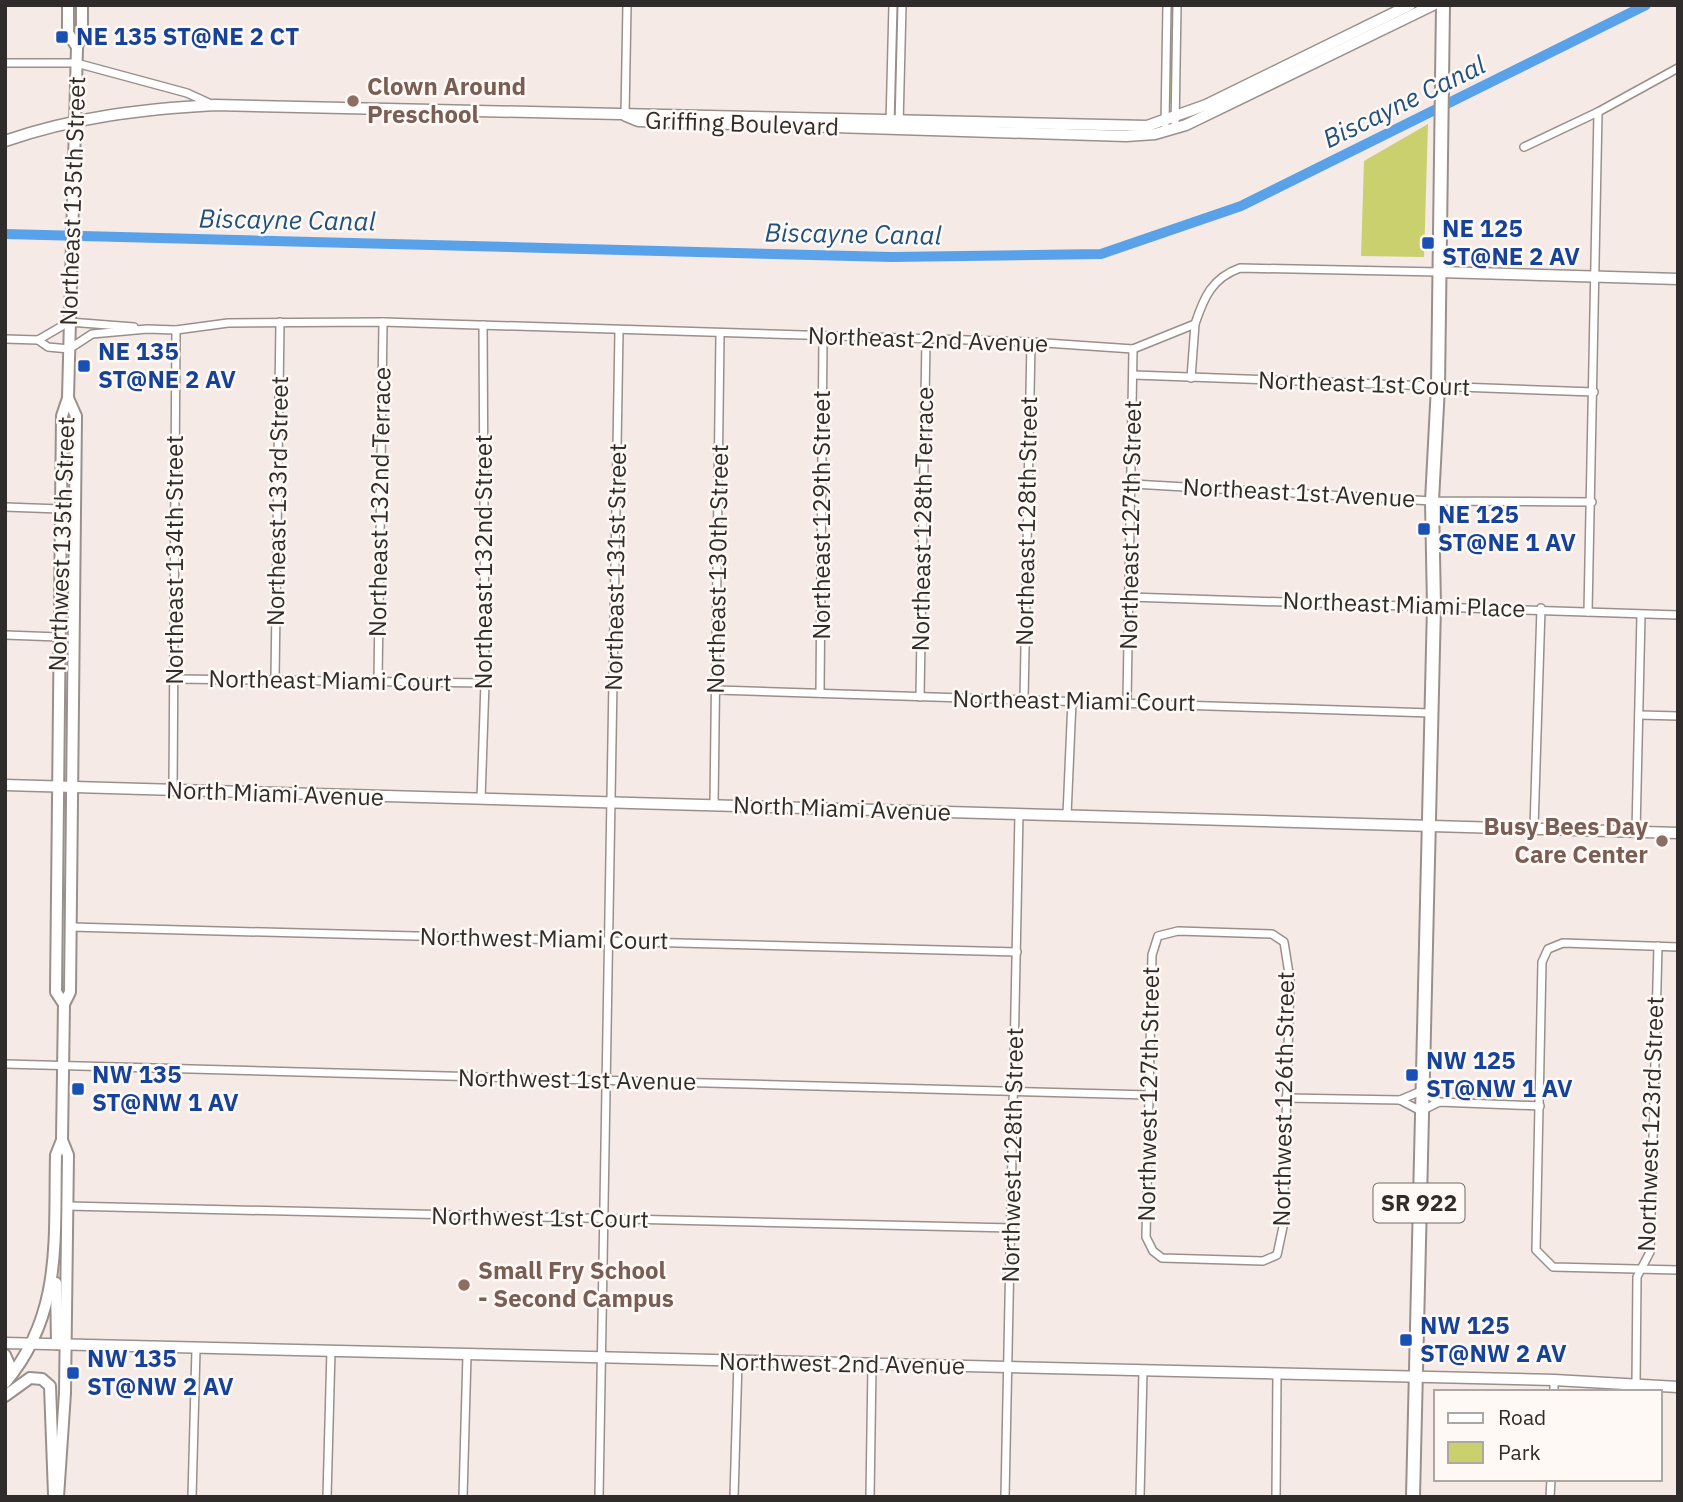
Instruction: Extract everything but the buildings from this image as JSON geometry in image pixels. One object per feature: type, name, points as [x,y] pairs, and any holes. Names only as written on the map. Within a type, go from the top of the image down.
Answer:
[{"type":"main road","name":"Northeast 135th Street","points":[[68,5],[68,33],[77,47]]},
{"type":"main road","name":"Northeast 135th Street","points":[[68,398],[76,63],[77,47],[82,33],[82,5]]},
{"type":"main road","name":"SR 922","points":[[1413,1497],[1434,606],[1432,501],[1438,386],[1443,5]]},
{"type":"main road","name":"Northwest 135th Street","points":[[64,1004],[56,992],[62,416],[68,398]]},
{"type":"main road","name":"Northwest 135th Street","points":[[6,1382],[32,1344],[45,1315],[53,1270],[56,1155],[62,1139],[64,1004],[70,992],[76,416],[68,398]]},
{"type":"main road","points":[[57,870],[63,884],[63,922],[71,927]]},
{"type":"main road","name":"Northwest 135th Street","points":[[56,1497],[68,1206],[68,1155],[62,1139]]},
{"type":"main road","points":[[53,1270],[58,1290],[62,1344]]},
{"type":"main road","points":[[5,1355],[9,1364],[6,1382]]},
{"type":"main road","points":[[5,1396],[30,1378],[42,1379],[50,1386],[51,1479],[56,1497]]},
{"type":"street","points":[[625,116],[627,5]]},
{"type":"street","points":[[893,5],[895,125]]},
{"type":"street","points":[[895,125],[902,5]]},
{"type":"street","points":[[1167,5],[1170,125]]},
{"type":"street","points":[[1170,125],[1177,5]]},
{"type":"street","name":"Griffing Boulevard","points":[[1170,125],[1410,5]]},
{"type":"street","name":"Griffing Boulevard","points":[[5,141],[75,120],[159,108],[215,105],[625,116],[638,121],[1041,129],[1126,136],[1170,125],[1433,5]]},
{"type":"street","points":[[5,63],[76,63],[187,93],[215,105]]},
{"type":"street","points":[[1524,147],[1598,112],[1678,68]]},
{"type":"street","points":[[1588,612],[1594,392],[1592,275],[1598,112]]},
{"type":"street","points":[[1191,378],[1195,324],[1203,297],[1221,274],[1240,268],[1678,279]]},
{"type":"street","points":[[5,339],[38,340],[69,322]]},
{"type":"street","name":"Northeast 2nd Avenue","points":[[69,322],[141,330]]},
{"type":"street","name":"Northeast 133rd Street","points":[[275,680],[280,322]]},
{"type":"street","name":"Northeast 2nd Avenue","points":[[69,349],[92,334],[176,330],[228,323],[383,322],[1031,342],[1133,349],[1195,324]]},
{"type":"street","name":"Northeast 132nd Terrace","points":[[378,681],[383,322]]},
{"type":"street","name":"Northeast 132nd Street","points":[[481,800],[485,683],[484,325]]},
{"type":"street","name":"Northeast 134th Street","points":[[173,790],[176,330]]},
{"type":"street","name":"Northeast 131st Street","points":[[599,1497],[619,331]]},
{"type":"street","name":"Northeast 130th Street","points":[[714,805],[720,334]]},
{"type":"street","name":"Northeast 129th Street","points":[[820,693],[823,337]]},
{"type":"street","points":[[38,340],[48,347],[69,349]]},
{"type":"street","name":"Northeast 128th Terrace","points":[[920,697],[926,340]]},
{"type":"street","name":"Northeast 128th Street","points":[[1024,699],[1031,342]]},
{"type":"street","name":"Northeast 127th Street","points":[[1127,701],[1135,375],[1133,349]]},
{"type":"street","name":"Northeast 1st Court","points":[[1135,375],[1594,392]]},
{"type":"street","name":"Northeast 1st Avenue","points":[[1133,484],[1432,501],[1592,502]]},
{"type":"street","points":[[5,507],[61,509]]},
{"type":"street","name":"Northeast Miami Place","points":[[1130,597],[1541,608],[1678,615]]},
{"type":"street","points":[[1534,828],[1541,608]]},
{"type":"street","points":[[1636,831],[1642,615]]},
{"type":"street","points":[[5,635],[59,637]]},
{"type":"street","name":"Northeast Miami Court","points":[[175,679],[485,683]]},
{"type":"street","name":"Northeast Miami Court","points":[[717,690],[1127,701],[1431,713]]},
{"type":"street","points":[[1067,815],[1072,701]]},
{"type":"street","points":[[1639,715],[1678,716]]},
{"type":"street","name":"North Miami Avenue","points":[[5,785],[1678,833]]},
{"type":"street","name":"Northwest 128th Street","points":[[1005,1497],[1019,814]]},
{"type":"street","name":"Northwest Miami Court","points":[[71,927],[1017,952]]},
{"type":"street","name":"Northwest 126th Street","points":[[1158,936],[1178,931],[1272,934],[1284,942],[1290,980],[1283,1227],[1278,1255]]},
{"type":"street","name":"Northwest 127th Street","points":[[1158,936],[1152,955],[1146,1237],[1153,1251],[1162,1258],[1262,1261],[1278,1255]]},
{"type":"street","points":[[1678,947],[1563,943],[1548,949],[1542,962],[1536,1250],[1545,1262],[1553,1267],[1678,1270]]},
{"type":"street","name":"Northwest 123rd Street","points":[[1636,1384],[1637,1277],[1650,1252],[1658,946]]},
{"type":"street","name":"Northwest 1st Avenue","points":[[5,1064],[1149,1095]]},
{"type":"street","points":[[1400,1101],[1421,1091],[1439,1102]]},
{"type":"street","points":[[1286,1098],[1400,1101],[1421,1111],[1439,1102],[1540,1105]]},
{"type":"street","name":"Northwest 1st Court","points":[[68,1206],[1012,1228]]},
{"type":"street","name":"Northwest 2nd Avenue","points":[[5,1343],[1554,1380],[1678,1387]]},
{"type":"street","points":[[192,1497],[196,1349]]},
{"type":"street","points":[[327,1497],[331,1350]]},
{"type":"street","points":[[463,1497],[467,1354]]},
{"type":"street","points":[[734,1497],[738,1362]]},
{"type":"street","points":[[870,1497],[872,1365]]},
{"type":"street","points":[[1140,1497],[1143,1371]]},
{"type":"street","points":[[1276,1497],[1277,1374]]},
{"type":"street","points":[[1554,1380],[1554,1390]]},
{"type":"green space","points":[[1170,5],[1175,5],[1172,104],[1169,104]]},
{"type":"green space","points":[[1428,124],[1424,257],[1361,256],[1364,161]]},
{"type":"waterway","name":"Biscayne Canal","points":[[5,234],[892,257],[1101,254],[1241,206],[1646,5]]},
{"type":"place","name":"NE 135 ST@NE 2 CT","points":[[62,37]]},
{"type":"place","name":"Clown Around Preschool","points":[[353,101]]},
{"type":"place","name":"NE 125 ST@NE 2 AV","points":[[1428,243]]},
{"type":"place","name":"NE 135 ST@NE 2 AV","points":[[84,366]]},
{"type":"place","name":"NE 125 ST@NE 1 AV","points":[[1424,529]]},
{"type":"place","name":"Busy Bees Day Care Center","points":[[1662,841]]},
{"type":"place","name":"NW 125 ST@NW 1 AV","points":[[1412,1075]]},
{"type":"place","name":"NW 135 ST@NW 1 AV","points":[[78,1089]]},
{"type":"place","name":"Small Fry School - Second Campus","points":[[464,1285]]},
{"type":"place","name":"NW 125 ST@NW 2 AV","points":[[1406,1340]]},
{"type":"place","name":"NW 135 ST@NW 2 AV","points":[[73,1373]]}]
